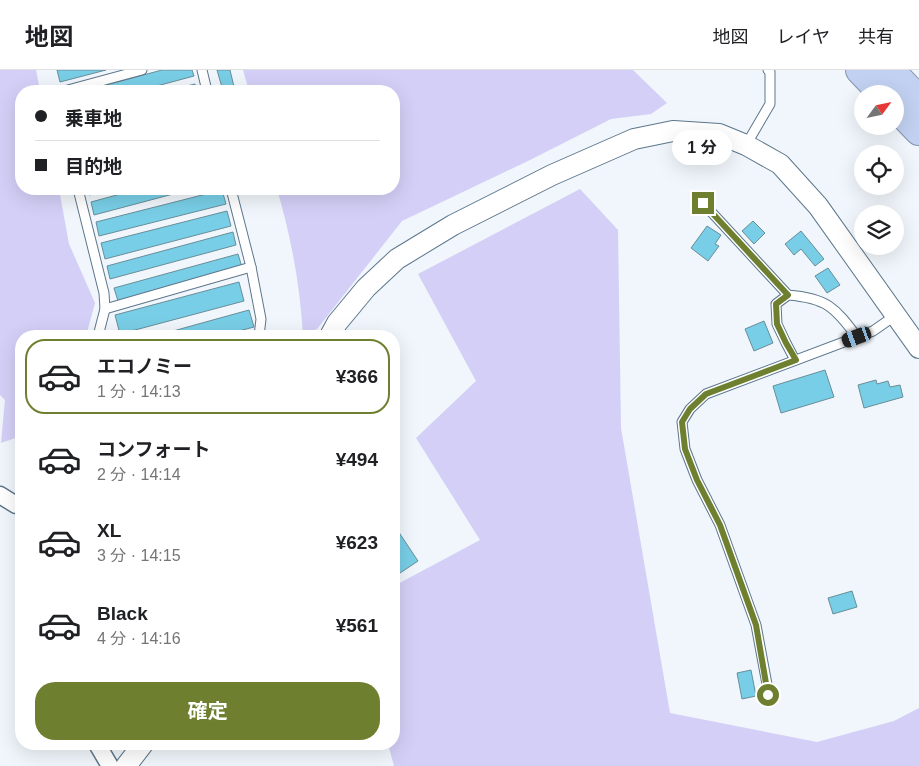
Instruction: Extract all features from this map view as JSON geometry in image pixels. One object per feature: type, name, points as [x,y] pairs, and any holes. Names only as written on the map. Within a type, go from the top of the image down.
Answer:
[{"type":"highway","points":[[860,70],[874,85]]},
{"type":"highway","points":[[890,70],[919,100]]},
{"type":"highway","points":[[904,115],[919,131]]},
{"type":"street","points":[[333,330],[366,288],[397,259],[454,225],[552,175],[634,139],[673,131],[718,134],[746,145],[780,164],[818,206],[919,348]]},
{"type":"street","points":[[0,495],[15,504]]},
{"type":"street","points":[[101,750],[110,766]]},
{"type":"street","points":[[126,766],[138,750]]},
{"type":"lane","points":[[86,85],[142,70]]},
{"type":"lane","points":[[202,70],[206,85]]},
{"type":"lane","points":[[746,145],[770,104],[770,72],[768,70]]},
{"type":"lane","points":[[80,195],[104,293],[105,309],[100,330]]},
{"type":"lane","points":[[233,195],[251,267],[261,319],[260,330]]},
{"type":"lane","points":[[703,203],[788,295]]},
{"type":"lane","points":[[105,309],[251,267]]},
{"type":"lane","points":[[796,360],[777,324],[776,304],[788,295],[808,296],[830,306],[846,321],[857,337]]},
{"type":"lane","points":[[768,695],[756,625],[720,525],[697,480],[685,449],[682,422],[690,409],[706,394],[873,331],[896,315]]},
{"type":"shaded area","points":[[0,70],[36,70],[39,85],[15,85],[15,195],[60,195],[69,244],[95,303],[88,330],[15,330],[15,438],[1,443],[5,400],[0,395]]},
{"type":"shaded area","points":[[243,70],[633,70],[667,103],[651,114],[611,119],[402,221],[317,329],[303,330],[294,261],[279,195],[400,195],[400,85],[247,85]]},
{"type":"shaded area","points":[[580,189],[618,230],[621,428],[670,713],[817,742],[894,721],[919,708],[919,766],[394,766],[390,750],[400,750],[400,583],[480,540],[416,438],[476,381],[418,274]]},
{"type":"building","points":[[57,70],[106,70],[60,82]]},
{"type":"building","points":[[162,70],[192,70],[194,76],[160,85],[106,85]]},
{"type":"building","points":[[217,70],[230,70],[234,85],[221,85]]},
{"type":"building","points":[[117,195],[169,195],[94,215],[91,202]]},
{"type":"building","points":[[202,195],[223,195],[226,204],[99,236],[96,222]]},
{"type":"building","points":[[227,211],[231,226],[105,259],[101,243]]},
{"type":"building","points":[[753,221],[765,233],[754,244],[742,231]]},
{"type":"building","points":[[707,226],[721,235],[715,244],[719,246],[708,261],[691,248]]},
{"type":"building","points":[[801,231],[824,259],[815,266],[801,249],[794,255],[785,244]]},
{"type":"building","points":[[233,232],[236,245],[110,279],[107,266]]},
{"type":"building","points":[[238,254],[242,267],[118,301],[114,288]]},
{"type":"building","points":[[828,268],[840,285],[827,293],[815,276]]},
{"type":"building","points":[[239,282],[244,301],[135,330],[119,330],[115,315]]},
{"type":"building","points":[[249,310],[254,327],[243,330],[177,330]]},
{"type":"building","points":[[764,321],[773,343],[754,351],[745,329]]},
{"type":"building","points":[[825,370],[834,397],[781,413],[773,386]]},
{"type":"building","points":[[876,380],[877,384],[888,381],[890,387],[900,385],[903,397],[864,408],[858,385]]},
{"type":"building","points":[[400,534],[418,561],[400,573]]},
{"type":"building","points":[[852,591],[857,607],[833,614],[828,598]]},
{"type":"building","points":[[751,670],[756,696],[742,699],[737,673]]},
{"type":"route","points":[[703,203],[788,295],[776,304],[777,324],[796,360],[706,394],[690,409],[682,422],[685,449],[697,480],[720,525],[756,625],[768,695]]}]
